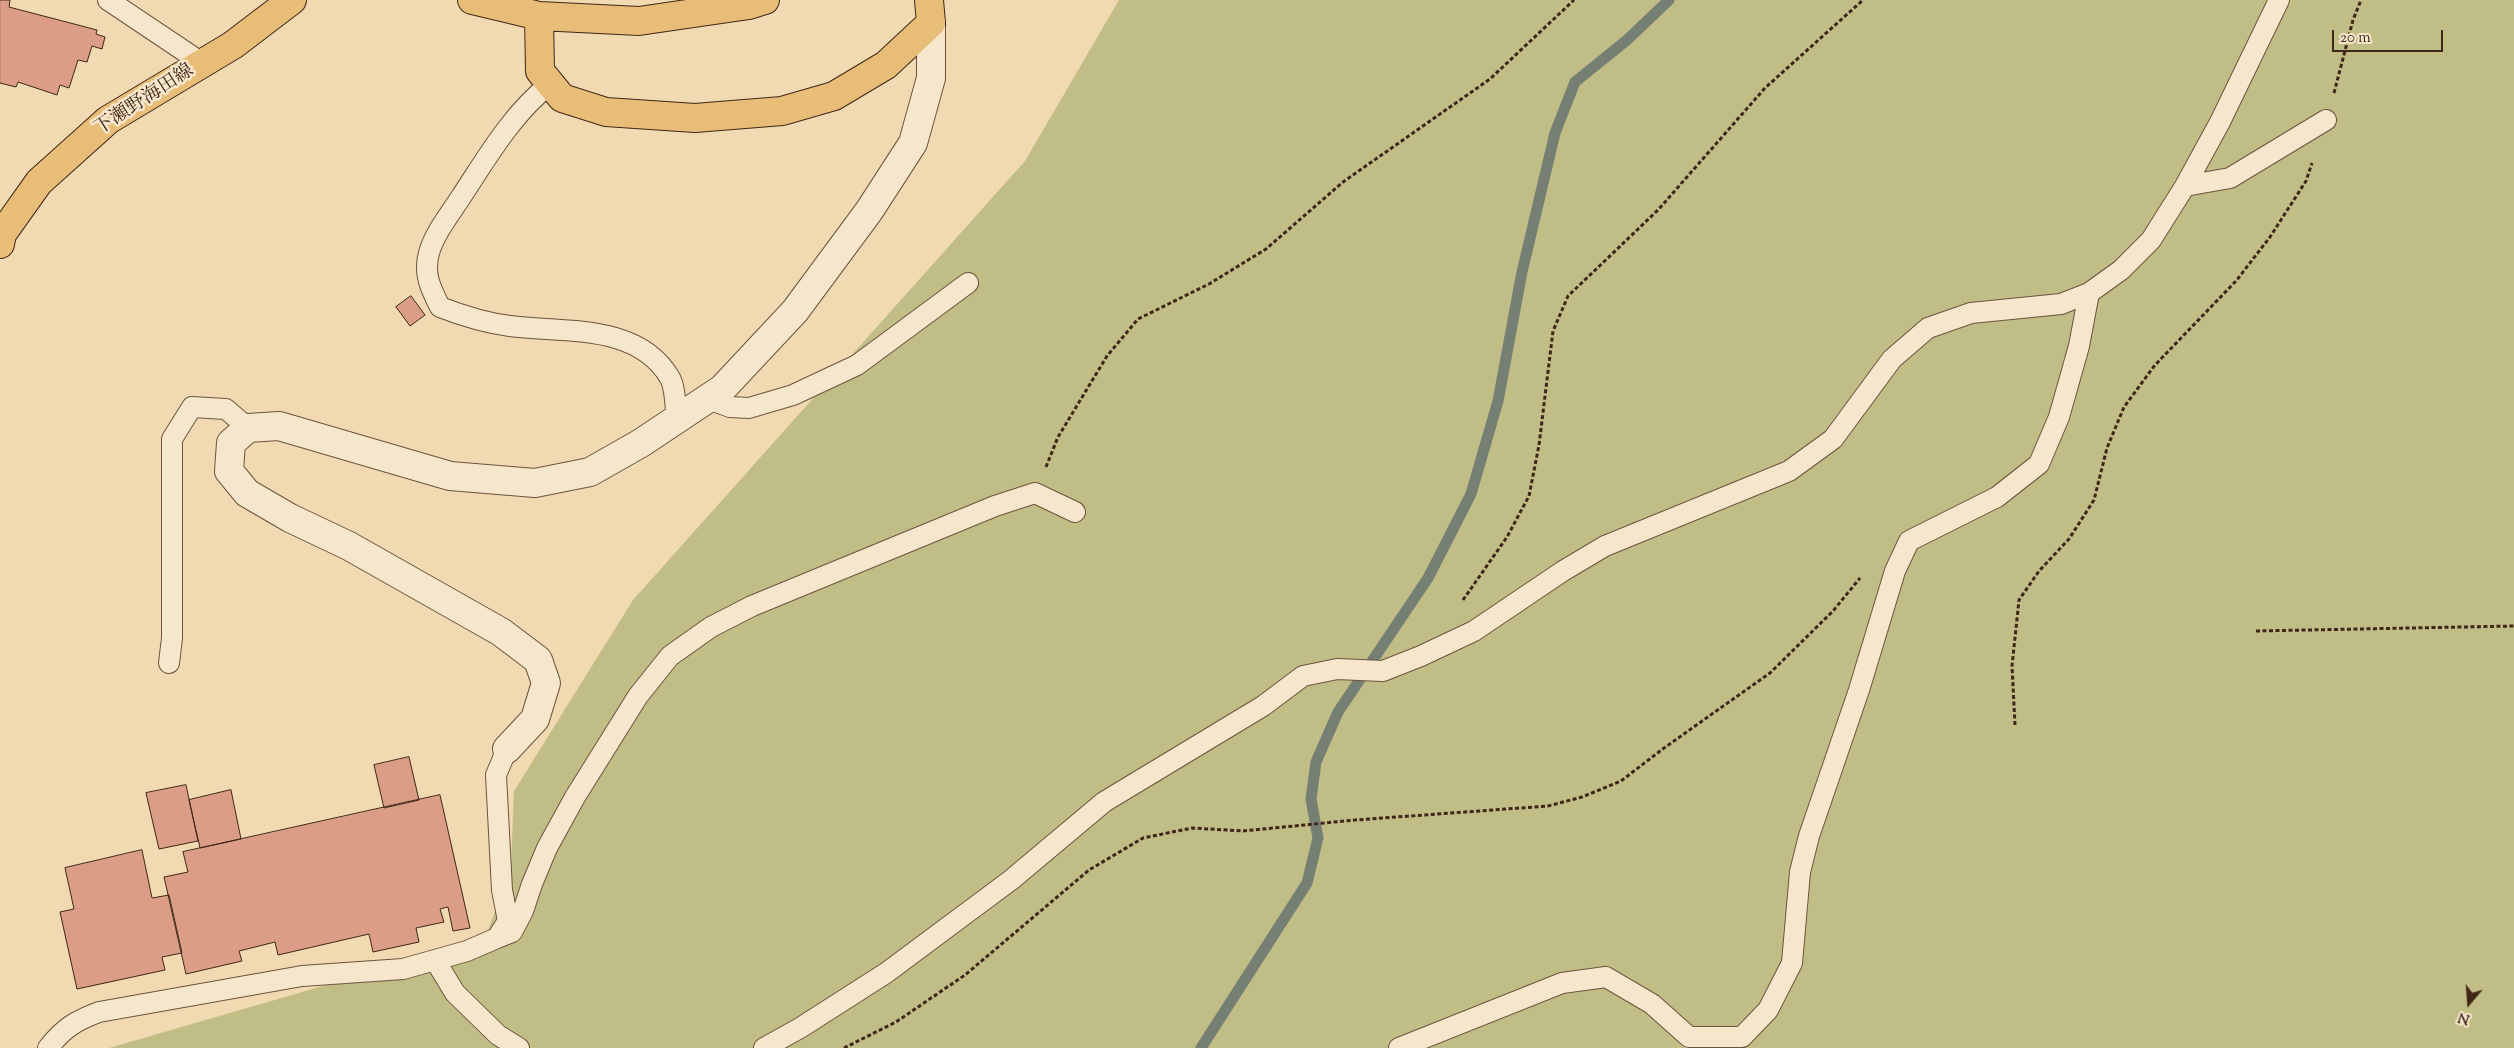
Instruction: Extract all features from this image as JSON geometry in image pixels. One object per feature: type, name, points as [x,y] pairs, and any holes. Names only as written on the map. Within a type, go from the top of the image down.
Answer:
[{"type":"main road","name":"下瀬野海田線","points":[[0,244],[2,234],[39,182],[108,120],[233,45],[292,0]]},
{"type":"main road","points":[[472,0],[639,21],[750,5],[766,0]]},
{"type":"main road","points":[[540,8],[540,71],[562,98],[606,112],[695,118],[782,111],[834,96],[886,65],[930,11]]},
{"type":"street","points":[[507,749],[535,719],[546,683],[538,660],[501,632],[349,546],[290,518],[247,494],[229,471],[231,443],[248,428],[279,426],[450,476],[535,483],[590,472],[676,420],[722,389],[795,311],[869,211],[913,143],[931,78],[930,11]]},
{"type":"lane","points":[[108,0],[202,63]]},
{"type":"lane","points":[[764,1048],[800,1028],[886,973],[1011,880],[1104,802],[1263,706],[1303,676],[1337,669],[1383,671],[1474,631],[1563,571],[1605,546],[1789,471],[1832,439],[1892,359],[1928,328],[1971,312],[2061,304],[2089,293],[2121,270],[2151,240],[2185,186],[2220,122],[2279,0]]},
{"type":"lane","points":[[550,84],[531,99],[502,135],[445,221],[428,254],[427,283],[440,307],[465,317],[509,326],[582,331],[620,338],[652,357],[671,380],[676,420]]},
{"type":"lane","points":[[2185,186],[2230,178],[2326,120]]},
{"type":"lane","points":[[708,399],[730,407],[749,408],[793,395],[857,365],[968,283]]},
{"type":"lane","points":[[1399,1048],[1562,983],[1606,977],[1652,1004],[1689,1037],[1742,1037],[1768,1010],[1792,963],[1800,872],[1809,836],[1859,690],[1895,571],[1909,541],[1997,497],[2039,464],[2059,417],[2079,346],[2089,293]]},
{"type":"lane","points":[[169,663],[172,638],[172,439],[192,407],[226,410],[248,428]]},
{"type":"lane","points":[[48,1048],[59,1034],[76,1020],[99,1012],[302,976],[403,969],[467,951],[512,932],[523,911],[547,848],[575,797],[638,696],[670,656],[711,627],[752,606],[986,509],[1035,493],[1075,512]]},
{"type":"lane","points":[[497,938],[508,921],[502,890],[496,775],[507,749]]},
{"type":"lane","points":[[436,960],[455,993],[498,1035],[520,1048]]},
{"type":"path","points":[[1035,493],[1058,437],[1107,356],[1138,319],[1208,284],[1266,250],[1343,182],[1490,79],[1574,0]]},
{"type":"path","points":[[1442,646],[1452,616],[1507,536],[1529,496],[1539,445],[1553,331],[1568,296],[1658,210],[1765,88],[1863,0]]},
{"type":"path","points":[[2015,725],[2012,666],[2019,600],[2039,571],[2069,539],[2094,500],[2107,448],[2124,407],[2155,364],[2236,281],[2270,237],[2306,181],[2326,120],[2353,20],[2361,0]]},
{"type":"path","points":[[844,1048],[896,1022],[965,974],[1090,870],[1144,838],[1192,828],[1243,832],[1355,820],[1548,806],[1582,797],[1621,781],[1770,673],[1833,612],[1864,574]]},
{"type":"path","points":[[2256,631],[2514,626]]},
{"type":"shaded area","points":[[1119,0],[2514,0],[2514,1048],[109,1048],[485,939],[511,866],[514,791],[633,600],[1025,161]]},
{"type":"building","points":[[0,0],[10,0],[9,7],[97,30],[96,34],[105,37],[102,49],[92,46],[87,62],[78,60],[69,88],[60,85],[57,95],[18,82],[16,87],[0,83]]},
{"type":"building","points":[[411,296],[425,315],[410,326],[396,307]]},
{"type":"building","points":[[409,757],[419,800],[384,808],[374,765]]},
{"type":"building","points":[[186,785],[198,841],[159,849],[146,793]]},
{"type":"building","points":[[231,790],[241,839],[200,848],[189,800]]},
{"type":"building","points":[[440,795],[470,928],[453,931],[448,907],[440,909],[444,922],[416,928],[419,942],[373,952],[369,934],[278,955],[275,942],[239,951],[242,961],[186,974],[164,877],[188,872],[183,852]]},
{"type":"building","points":[[142,850],[152,898],[169,895],[182,953],[162,957],[165,970],[77,989],[60,912],[74,909],[65,868]]},
{"type":"waterway","points":[[1201,1048],[1307,883],[1318,838],[1311,799],[1316,762],[1338,712],[1428,578],[1471,494],[1498,401],[1522,272],[1555,133],[1575,82],[1627,40],[1669,0]]}]
